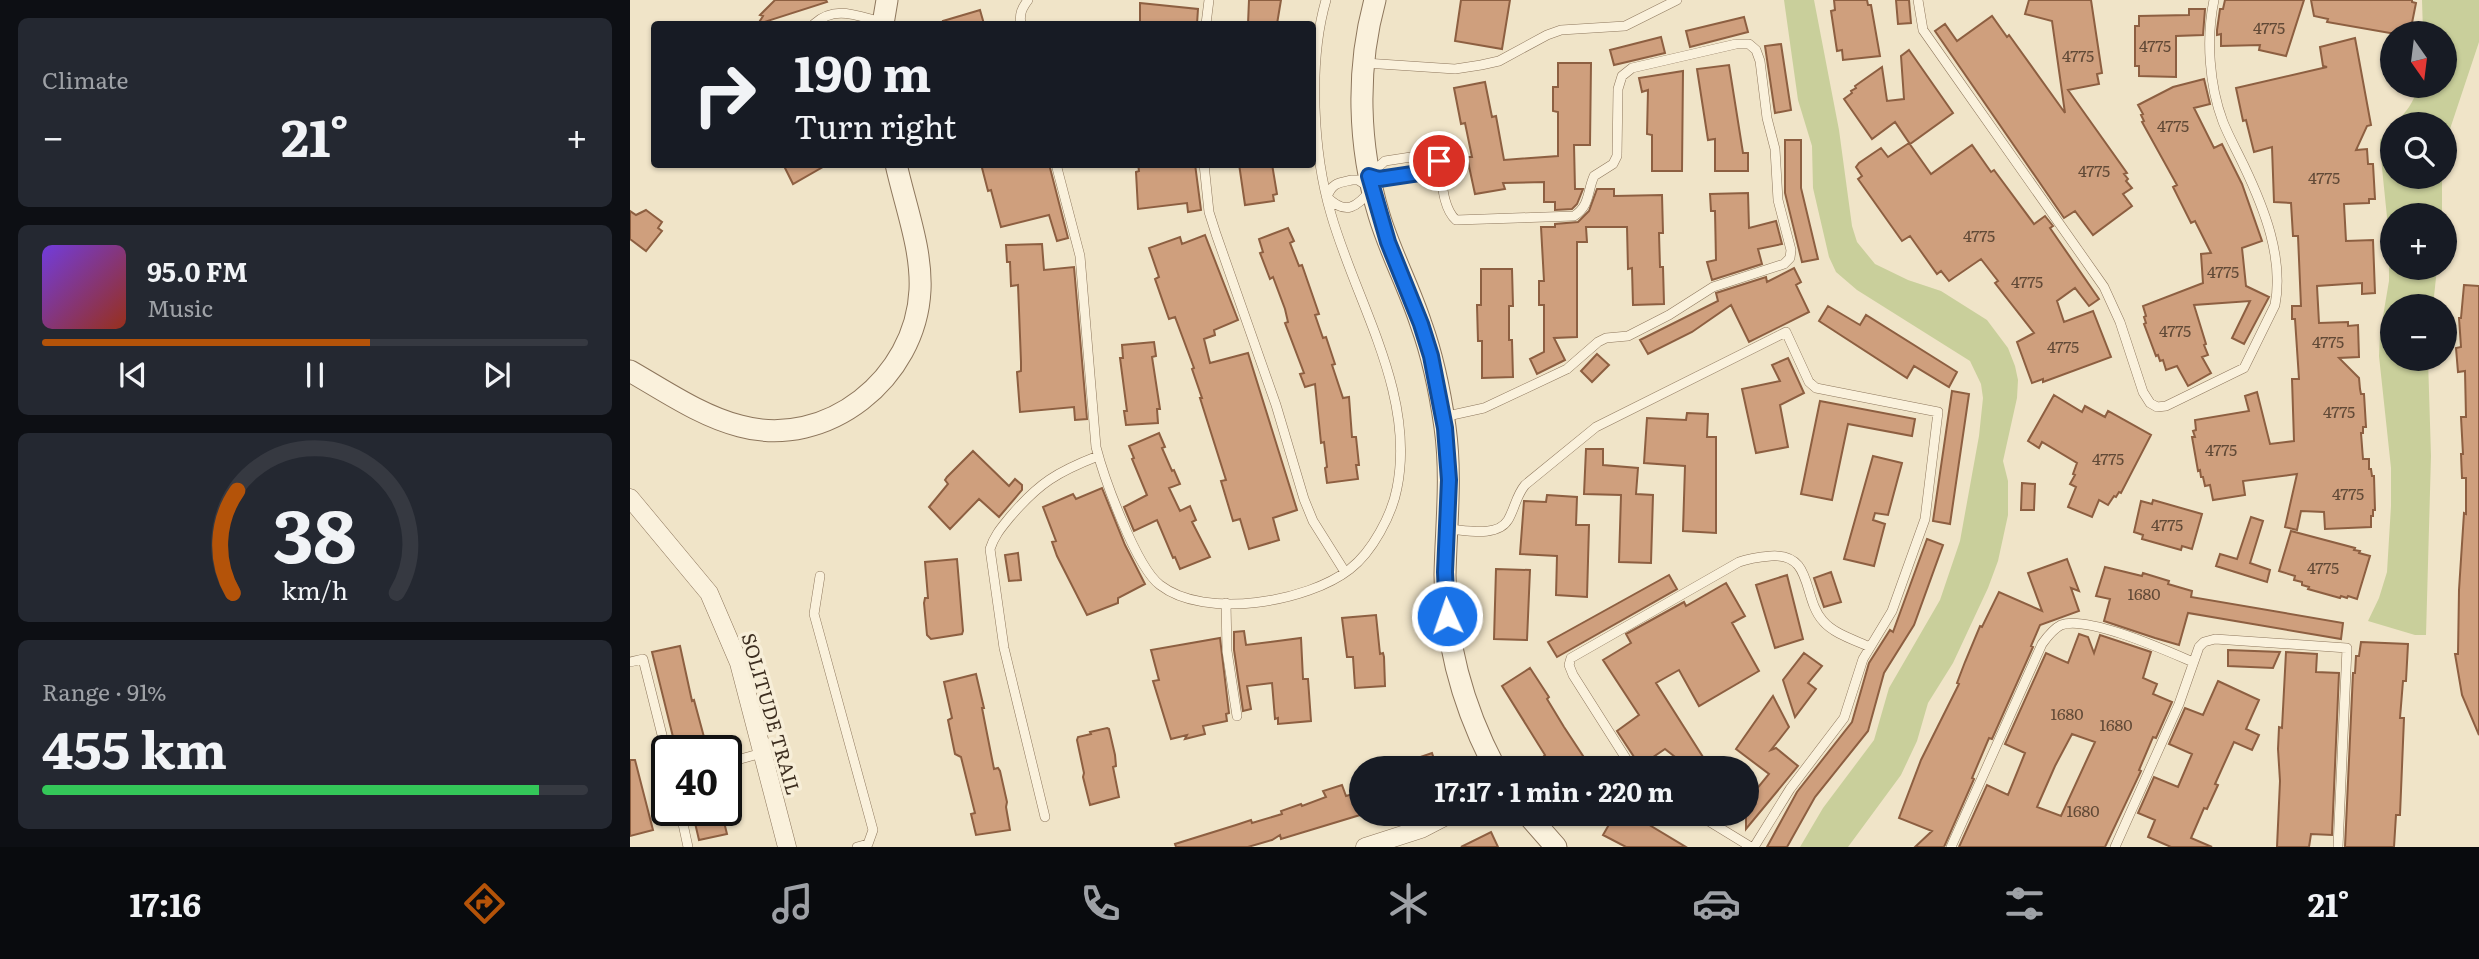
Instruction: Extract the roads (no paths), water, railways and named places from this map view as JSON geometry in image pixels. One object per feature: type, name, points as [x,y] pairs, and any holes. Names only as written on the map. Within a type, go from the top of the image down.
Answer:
[{"type":"street","points":[[884,21],[887,0]]},
{"type":"street","points":[[1375,0],[1363,63],[1362,120],[1371,182],[1388,242],[1431,356],[1443,417],[1449,480],[1446,601],[1452,658],[1462,694],[1489,756]]},
{"type":"street","points":[[630,371],[723,421],[763,430],[784,430],[827,420],[870,394],[900,358],[911,334],[919,301],[919,269],[897,168]]},
{"type":"street","name":"SOLITUDE TRAIL","points":[[632,504],[709,593],[739,663],[787,847]]},
{"type":"street","points":[[1365,847],[1427,826]]},
{"type":"street","points":[[1538,826],[1556,847]]},
{"type":"lane","points":[[1020,21],[1019,16],[1028,0]]},
{"type":"lane","points":[[1206,21],[1209,0]]},
{"type":"lane","points":[[1316,70],[1326,0]]},
{"type":"lane","points":[[1363,63],[1455,69],[1482,65],[1499,61],[1561,30],[1625,26],[1677,0]]},
{"type":"lane","points":[[1919,0],[1923,30],[2104,287],[2120,323],[2143,392],[2150,403],[2157,407],[2166,407],[2244,368],[2275,305],[2277,295],[2273,242],[2245,167],[2222,120],[2215,93],[2211,65],[2211,12],[2214,0]]},
{"type":"lane","points":[[819,21],[835,12],[876,21]]},
{"type":"lane","points":[[1439,161],[1447,202],[1456,220],[1574,216],[1581,212],[1587,203],[1594,176],[1613,164],[1617,156],[1618,89],[1622,76],[1632,68],[1736,44],[1749,44],[1756,50],[1760,61],[1767,118],[1776,149],[1778,200],[1790,250],[1790,258],[1784,264],[1713,288],[1628,336],[1606,338],[1567,369],[1484,408],[1443,417]]},
{"type":"lane","points":[[1057,168],[1080,257],[1098,456],[1138,555],[1158,584],[1172,593],[1192,600],[1251,603],[1309,591],[1345,572],[1365,553],[1389,512],[1397,492],[1401,469],[1400,443],[1388,374],[1326,197],[1316,127]]},
{"type":"lane","points":[[1326,197],[1342,208],[1362,202],[1385,161],[1424,155],[1439,161]]},
{"type":"lane","points":[[1326,197],[1334,184],[1352,180],[1371,182],[1426,172],[1439,161]]},
{"type":"lane","points":[[1205,168],[1212,223],[1276,405],[1304,499],[1313,521],[1345,572]]},
{"type":"lane","points":[[1448,529],[1488,531],[1503,526],[1517,495],[1525,485],[1596,427],[1786,332],[1809,382],[1816,388],[1938,412],[1922,533],[1892,611],[1863,659],[1844,718],[1790,789],[1753,847],[1717,826]]},
{"type":"lane","points":[[1045,817],[1004,648],[990,549],[995,536],[1026,498],[1045,481],[1098,456]]},
{"type":"lane","points":[[1624,756],[1573,675],[1569,665],[1571,658],[1740,562],[1784,555],[1793,559],[1801,568],[1824,622],[1847,637],[1870,647]]},
{"type":"lane","points":[[820,576],[814,614],[873,830],[868,844],[857,847]]},
{"type":"lane","points":[[1226,603],[1227,651],[1237,716]]},
{"type":"lane","points":[[1951,847],[2042,644],[2053,631],[2062,625],[2081,624],[2151,645],[2193,662]]},
{"type":"lane","points":[[2115,847],[2175,715],[2199,647],[2204,642],[2215,639],[2347,648],[2339,847]]},
{"type":"lane","points":[[630,662],[643,659],[662,735]]},
{"type":"lane","points":[[742,759],[762,754]]},
{"type":"lane","points":[[683,826],[688,847]]}]
